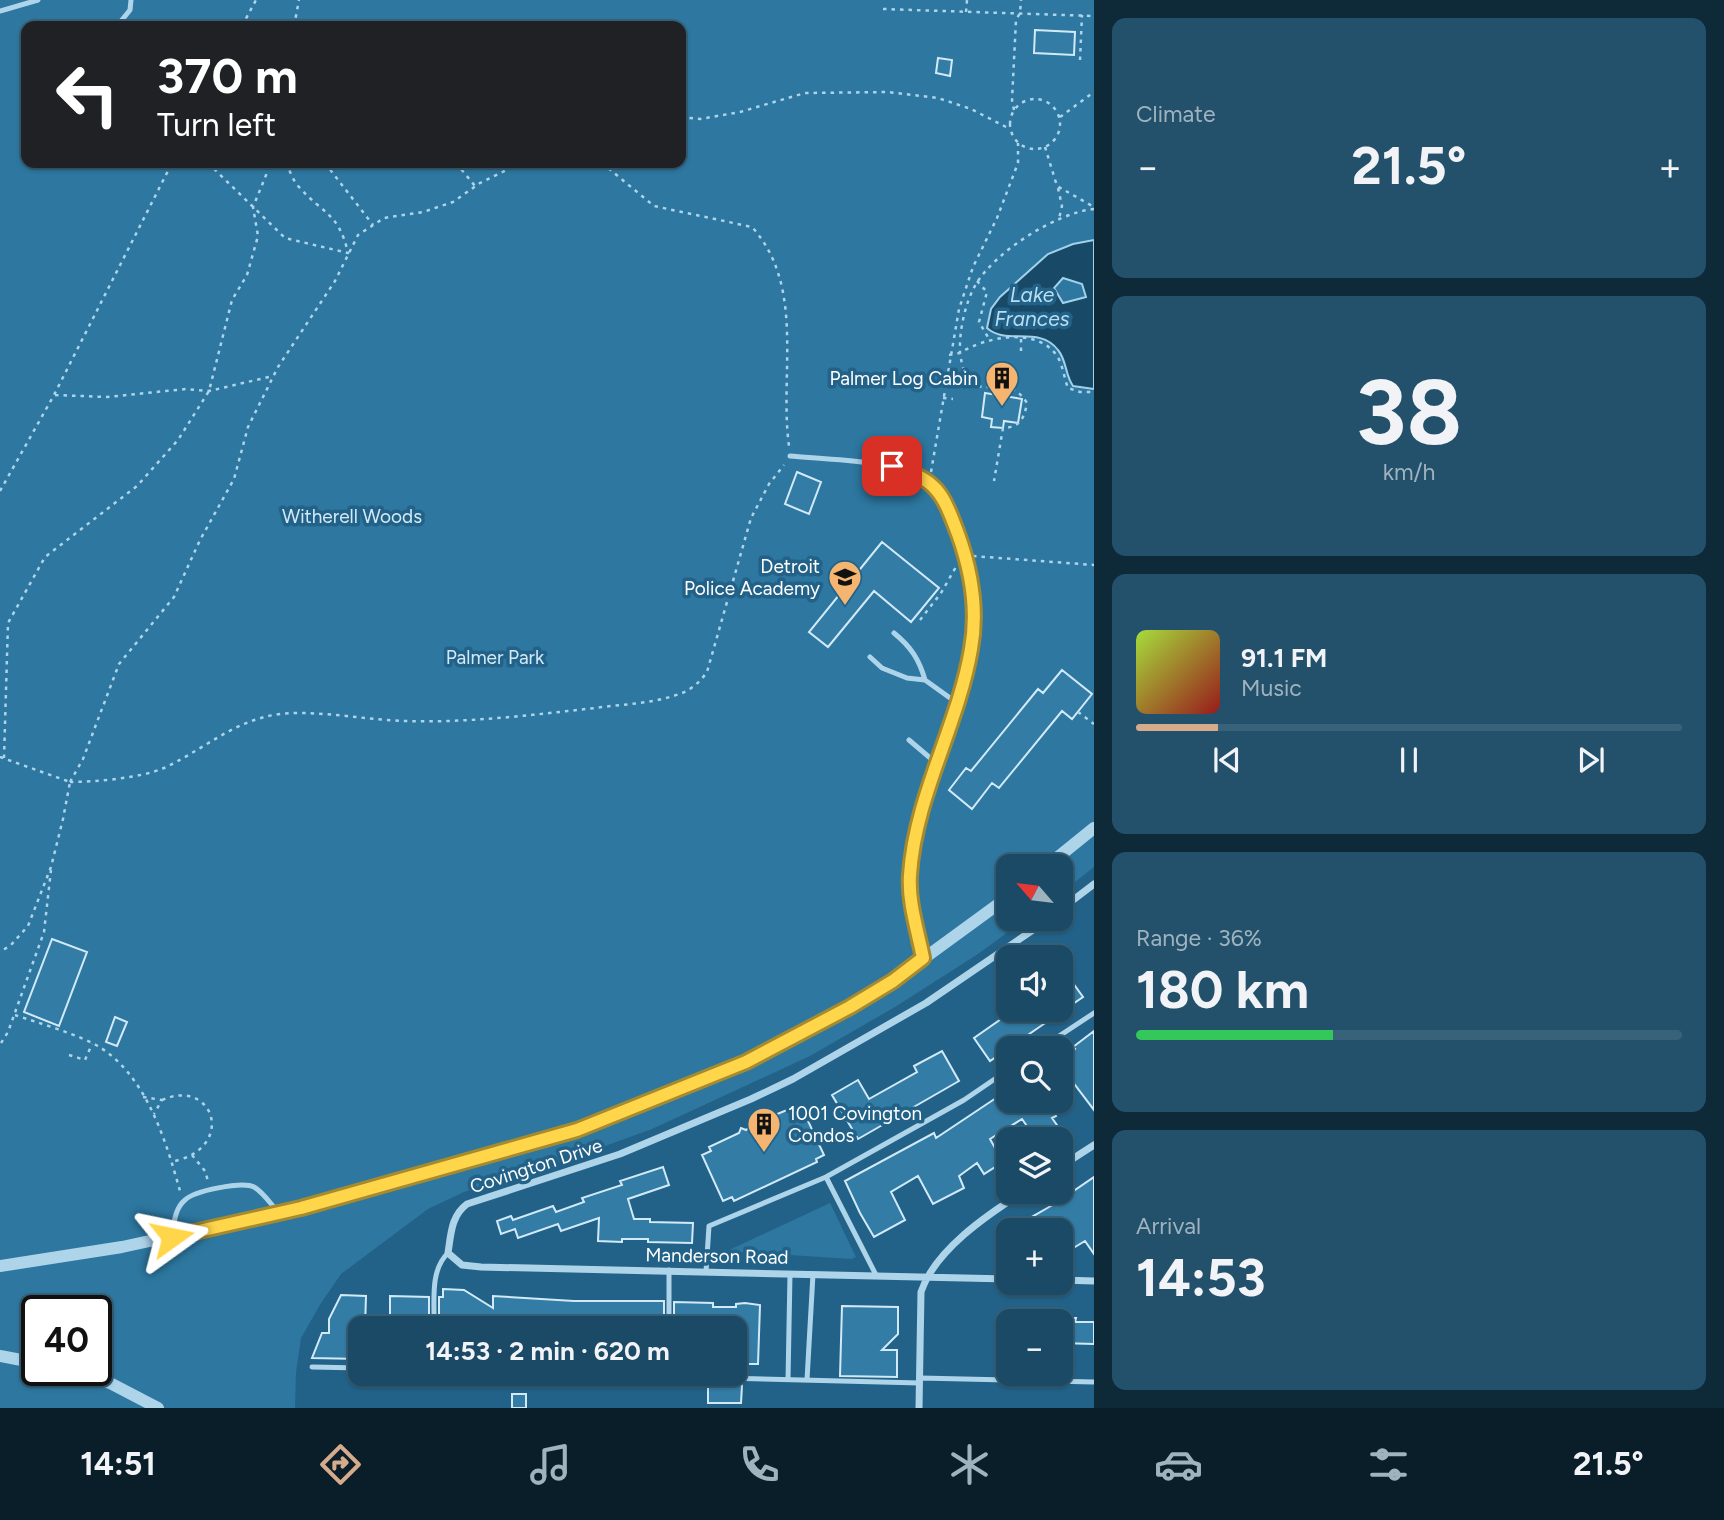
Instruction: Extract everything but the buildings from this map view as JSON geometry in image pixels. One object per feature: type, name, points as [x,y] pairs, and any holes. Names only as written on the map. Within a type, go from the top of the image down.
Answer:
[{"type":"street","points":[[1062,854],[1094,828]]},
{"type":"street","points":[[1073,900],[1094,884]]},
{"type":"street","points":[[0,1266],[172,1237],[279,1213],[445,1169],[577,1130],[746,1062],[799,1036],[893,981],[996,906]]},
{"type":"street","name":"Covington Drive","points":[[448,1253],[456,1216],[461,1209],[474,1201],[550,1179],[653,1141],[751,1099],[824,1062],[940,994],[1032,931]]},
{"type":"street","points":[[1073,1159],[1094,1145]]},
{"type":"street","points":[[919,1408],[920,1292],[926,1276],[985,1216],[1004,1204]]},
{"type":"street","name":"Manderson Road","points":[[448,1253],[462,1265],[481,1267],[996,1279]]},
{"type":"street","points":[[1073,1280],[1094,1281]]},
{"type":"street","points":[[0,1356],[21,1360]]},
{"type":"street","points":[[112,1384],[158,1408]]},
{"type":"lane","points":[[0,11],[38,0]]},
{"type":"lane","points":[[121,21],[130,10],[131,0]]},
{"type":"lane","points":[[790,456],[892,466],[920,475],[935,488],[952,516],[966,556],[971,586],[972,639],[957,703],[920,817],[910,876],[914,916],[923,958]]},
{"type":"lane","points":[[894,634],[911,647],[925,680]]},
{"type":"lane","points":[[870,657],[883,668],[907,678],[925,680],[957,703]]},
{"type":"lane","points":[[909,740],[936,763]]},
{"type":"lane","points":[[1059,1036],[1094,1013]]},
{"type":"lane","points":[[706,1272],[709,1226],[826,1177],[964,1100],[996,1078]]},
{"type":"lane","points":[[826,1177],[876,1275]]},
{"type":"lane","points":[[172,1237],[179,1207],[195,1194],[246,1185],[257,1189],[279,1213]]},
{"type":"lane","points":[[434,1316],[435,1282],[439,1262],[448,1253]]},
{"type":"lane","points":[[669,1316],[670,1270]]},
{"type":"lane","points":[[788,1380],[790,1274]]},
{"type":"lane","points":[[807,1380],[813,1274]]},
{"type":"lane","points":[[313,1367],[348,1368]]},
{"type":"lane","points":[[747,1378],[1094,1382]]},
{"type":"path","points":[[246,21],[256,0]]},
{"type":"path","points":[[295,21],[299,0]]},
{"type":"path","points":[[966,12],[967,0]]},
{"type":"path","points":[[1014,110],[1012,100],[1016,20],[1020,13],[1021,0]]},
{"type":"path","points":[[883,9],[1094,16]]},
{"type":"path","points":[[1080,60],[1082,15]]},
{"type":"path","points":[[686,118],[700,119],[740,113],[805,93],[887,92],[938,98],[971,109],[1010,129]]},
{"type":"path","points":[[1059,118],[1094,92]]},
{"type":"path","points":[[929,482],[959,309],[973,267],[1018,163],[1018,143],[1009,122],[1014,110],[1021,103],[1036,99],[1051,104],[1059,118],[1057,135],[1045,147],[1028,148],[1018,143]]},
{"type":"path","points":[[1045,147],[1062,206],[1059,219]]},
{"type":"path","points":[[0,491],[54,395],[169,168]]},
{"type":"path","points":[[213,168],[285,239],[348,253]]},
{"type":"path","points":[[269,168],[253,207],[258,236],[247,275],[232,300],[209,391],[178,440],[137,486],[45,557],[8,623],[2,757],[70,782],[101,782],[162,769],[224,732],[254,720],[297,713],[407,721],[527,716],[655,701],[681,694],[701,681],[707,672],[751,518],[769,484],[790,456],[786,421],[787,352],[783,289],[774,261],[759,235],[751,227],[654,206],[608,168]]},
{"type":"path","points":[[289,168],[298,186],[332,216],[344,234],[348,253]]},
{"type":"path","points":[[328,168],[373,225]]},
{"type":"path","points":[[460,168],[475,186]]},
{"type":"path","points":[[0,952],[11,945],[28,926],[51,867],[70,782],[83,759],[120,664],[173,597],[200,540],[234,480],[248,427],[273,376],[335,281],[358,235],[384,218],[423,212],[453,202],[475,186],[511,168]]},
{"type":"path","points":[[1057,186],[1094,208]]},
{"type":"path","points":[[993,481],[1003,428],[1013,428],[1021,422],[1027,403],[1023,395],[1015,390],[1001,386],[977,387],[970,383],[962,372],[959,337],[969,297],[978,281],[1004,255],[1033,233],[1059,219],[1094,208]]},
{"type":"path","points":[[978,281],[987,292],[979,322],[990,340]]},
{"type":"path","points":[[1021,338],[1021,351]]},
{"type":"path","points":[[949,355],[990,340],[1036,340],[1058,357],[1068,388],[1080,392],[1094,392]]},
{"type":"path","points":[[54,395],[107,397],[186,388],[209,391],[273,376]]},
{"type":"path","points":[[943,398],[953,399]]},
{"type":"path","points":[[920,620],[941,593],[960,558],[966,556],[1094,565]]},
{"type":"path","points":[[0,682],[6,687]]},
{"type":"path","points":[[1078,712],[1094,724]]},
{"type":"path","points":[[1,1043],[15,1015],[44,932],[51,867]]},
{"type":"path","points":[[15,1015],[101,1048],[122,1067],[144,1097],[153,1115],[172,1162],[180,1191]]},
{"type":"path","points":[[69,1055],[85,1060],[92,1044]]},
{"type":"path","points":[[144,1097],[162,1100],[176,1094],[187,1095],[205,1105],[212,1115],[208,1138],[192,1155],[172,1162]]},
{"type":"path","points":[[153,1115],[162,1100]]},
{"type":"path","points":[[192,1155],[205,1171],[208,1181]]},
{"type":"green space","name":"Palmer Park","points":[[0,0],[1094,0],[1094,867],[1073,884],[1073,854],[996,854],[996,931],[1010,931],[895,1007],[810,1056],[652,1129],[553,1165],[464,1192],[428,1209],[341,1274],[301,1338],[295,1408],[0,1408]]},
{"type":"green space","points":[[830,1203],[856,1257],[852,1259],[727,1251]]},
{"type":"water","name":"Lake Frances","points":[[1094,240],[1094,389],[1073,386],[1061,354],[1050,343],[1032,337],[1004,336],[987,328],[991,309],[1000,297],[1048,254],[1073,244]],"holes":[[[1063,278],[1082,284],[1086,297],[1063,303],[1054,288]]]},
{"type":"place","name":"Palmer Log Cabin","points":[[1002,408]]},
{"type":"place","name":"Detroit Police Academy","points":[[845,607]]},
{"type":"place","name":"1001 Covington Condos","points":[[764,1154]]},
{"type":"route","points":[[172,1237],[301,1208],[577,1130],[746,1062],[799,1036],[893,981],[923,958],[914,916],[910,876],[920,817],[957,703],[971,648],[971,586],[966,556],[952,516],[935,488],[920,475],[892,466]]},
{"type":"park label","name":"Witherell Woods","points":[[352,516]]}]
